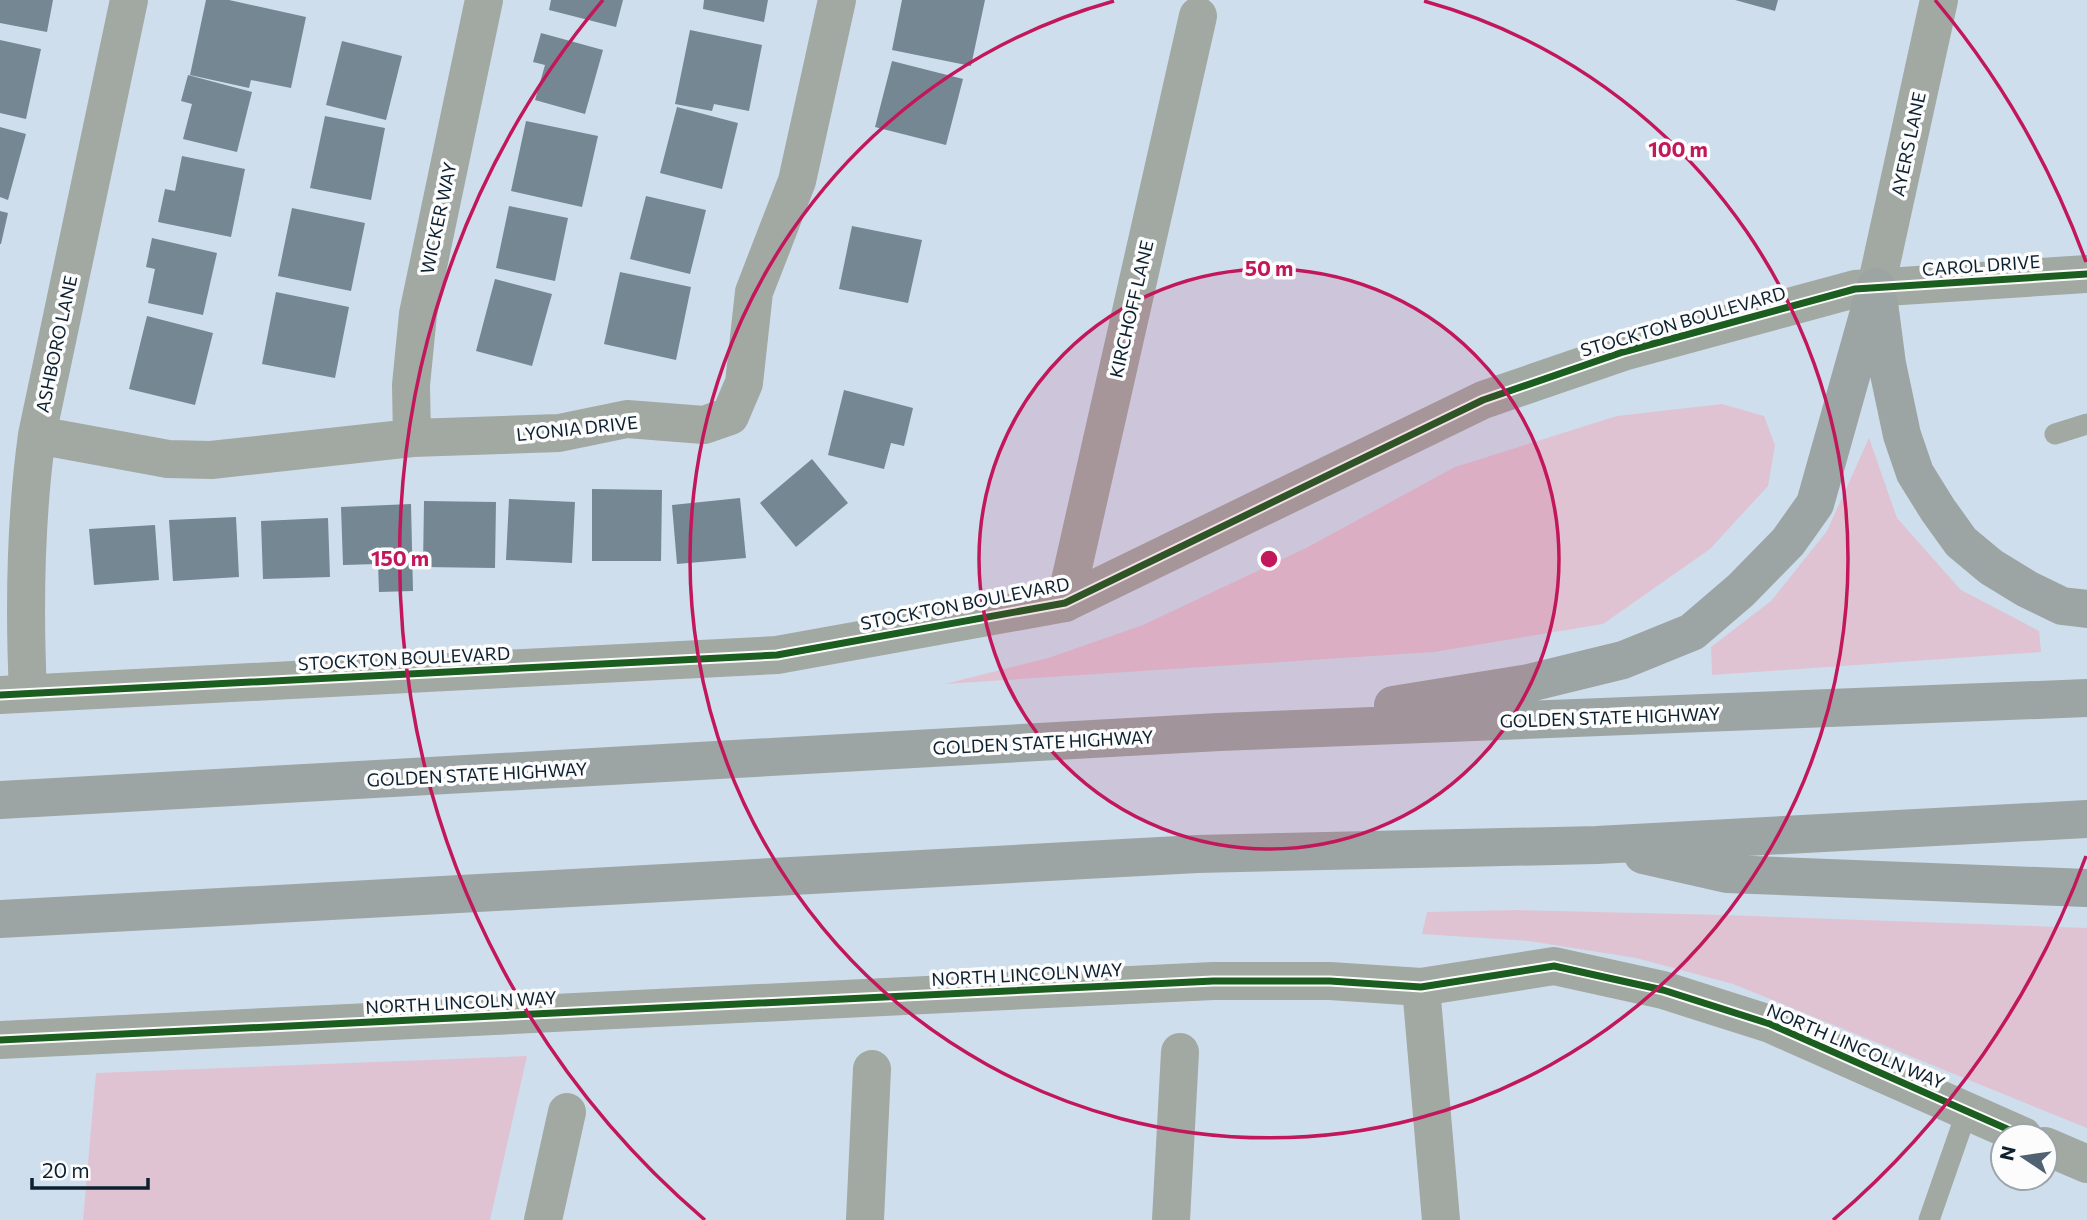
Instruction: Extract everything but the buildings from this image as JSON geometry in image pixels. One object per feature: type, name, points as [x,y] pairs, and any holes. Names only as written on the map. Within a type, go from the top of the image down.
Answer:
[{"type":"highway","points":[[1876,288],[1887,364],[1902,435],[1915,473],[1938,510],[1961,542],[1991,567],[2062,606],[2087,609]]},
{"type":"highway","points":[[1219,733],[1529,683],[1623,660],[1692,632],[1741,590],[1788,542],[1815,504],[1876,288]]},
{"type":"highway","name":"GOLDEN STATE HIGHWAY","points":[[0,800],[1219,733],[2087,698]]},
{"type":"highway","points":[[0,919],[1197,854],[1597,845],[2087,820]]},
{"type":"highway","points":[[1597,845],[1727,874],[2087,888]]},
{"type":"street","name":"ASHBORO LANE","points":[[14,694],[25,632],[25,553],[29,489],[37,435],[129,0]]},
{"type":"street","name":"WICKER WAY","points":[[412,438],[411,384],[418,314],[484,0]]},
{"type":"street","name":"LYONIA DRIVE","points":[[37,435],[168,459],[211,460],[412,438],[559,433],[627,419],[704,425],[730,416],[744,383],[754,292],[797,181],[837,0]]},
{"type":"street","name":"AYERS LANE","points":[[1876,288],[1939,0]]},
{"type":"street","name":"KIRCHOFF LANE","points":[[1065,603],[1198,16]]},
{"type":"street","name":"CAROL DRIVE","points":[[1876,288],[2087,275]]},
{"type":"street","name":"STOCKTON BOULEVARD","points":[[14,694],[777,655],[1065,603],[1483,401],[1623,352],[1855,289],[1876,288]]},
{"type":"street","name":"NORTH LINCOLN WAY","points":[[0,1040],[1213,981],[1330,981],[1421,987],[1554,966],[1663,990],[1770,1024],[1992,1122]]},
{"type":"street","points":[[1421,987],[1441,1220]]},
{"type":"street","points":[[1171,1220],[1180,1052]]},
{"type":"street","points":[[865,1220],[872,1069]]},
{"type":"street","points":[[543,1220],[567,1112]]},
{"type":"street","points":[[2059,1152],[2087,1164]]},
{"type":"lane","points":[[2055,434],[2087,424]]},
{"type":"lane","points":[[1928,1220],[1967,1111]]},
{"type":"shaded area","points":[[1722,404],[1764,416],[1775,445],[1768,486],[1710,549],[1603,624],[1434,652],[945,684],[1048,658],[1143,625],[1306,548],[1455,467],[1617,416]]},
{"type":"shaded area","points":[[1869,438],[1897,518],[1961,590],[2039,631],[2041,652],[1712,675],[1711,647],[1771,601],[1827,531]]},
{"type":"shaded area","points":[[1518,910],[2087,928],[2087,1128],[1733,984],[1636,958],[1529,941],[1422,934],[1427,912]]},
{"type":"shaded area","points":[[527,1056],[490,1220],[83,1220],[96,1073]]},
{"type":"cycle path","points":[[0,695],[777,655],[1065,603],[1483,400],[1623,352],[1855,289],[2087,274]]},
{"type":"cycle path","points":[[0,1040],[1213,981],[1330,981],[1421,987],[1554,966],[1663,990],[1770,1024],[1991,1122]]}]
